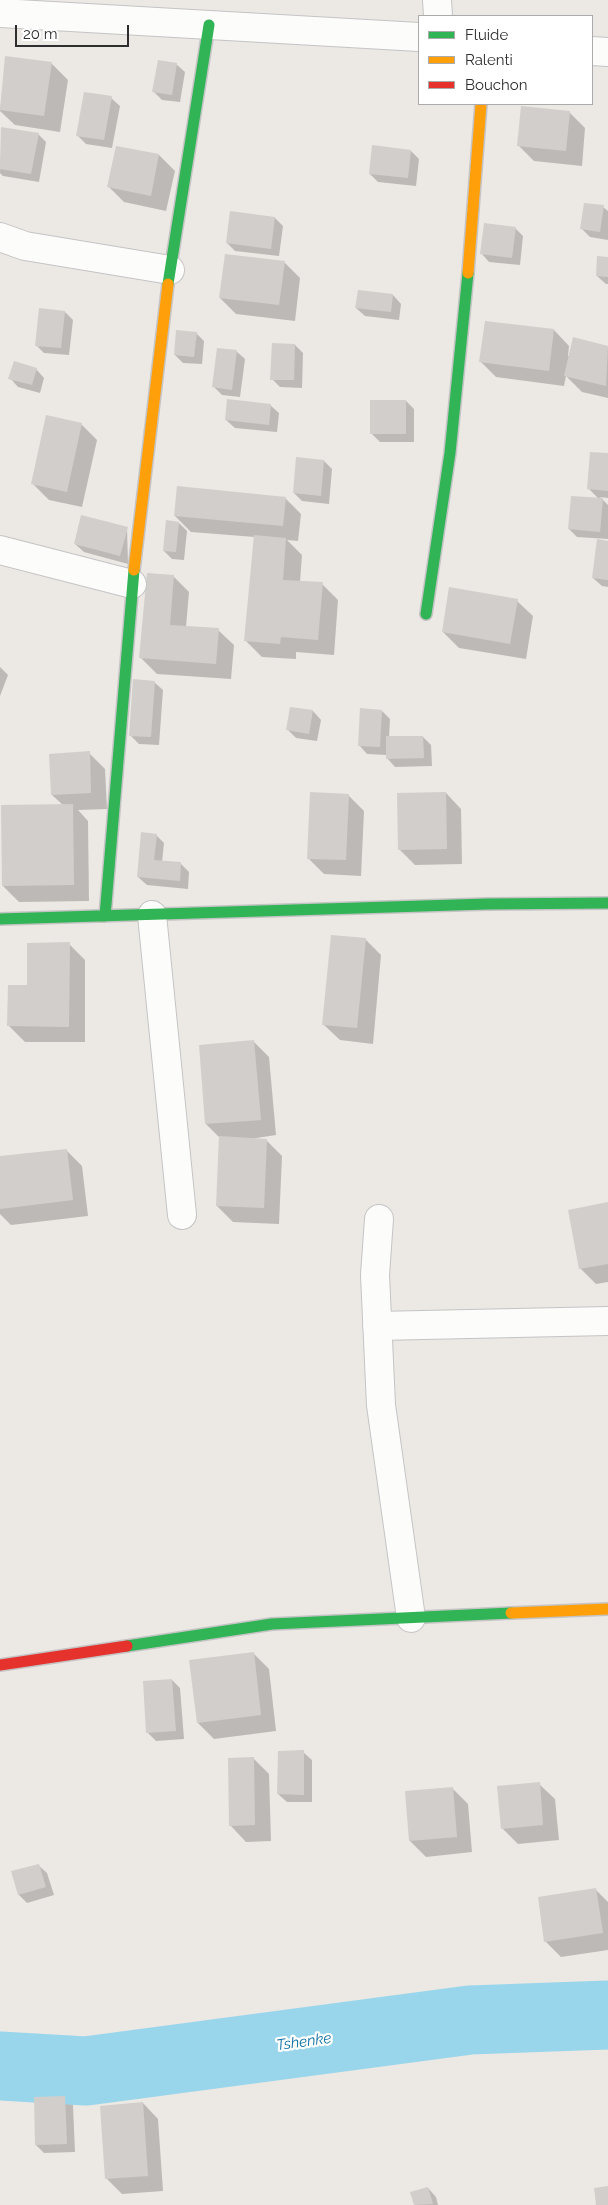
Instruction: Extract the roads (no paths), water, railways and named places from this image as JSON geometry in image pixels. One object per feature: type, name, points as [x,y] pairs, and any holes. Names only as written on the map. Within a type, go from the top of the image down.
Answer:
[{"type":"street","points":[[437,0],[438,15]]},
{"type":"street","points":[[0,13],[166,11],[210,25],[418,36]]},
{"type":"street","points":[[105,916],[132,584],[170,270],[210,25]]},
{"type":"street","points":[[593,50],[608,52]]},
{"type":"street","points":[[426,614],[450,453],[472,230],[481,105]]},
{"type":"street","points":[[0,237],[26,246],[170,270]]},
{"type":"street","points":[[0,550],[132,584]]},
{"type":"street","points":[[0,920],[487,904],[608,903]]},
{"type":"street","points":[[152,914],[182,1215]]},
{"type":"street","points":[[380,1219],[375,1275],[380,1405],[411,1618]]},
{"type":"street","points":[[377,1326],[608,1322]]},
{"type":"street","points":[[0,1665],[272,1624],[608,1609]]},
{"type":"waterway","name":"Tshenke","points":[[0,2066],[86,2071],[470,2020],[608,2015]]}]
